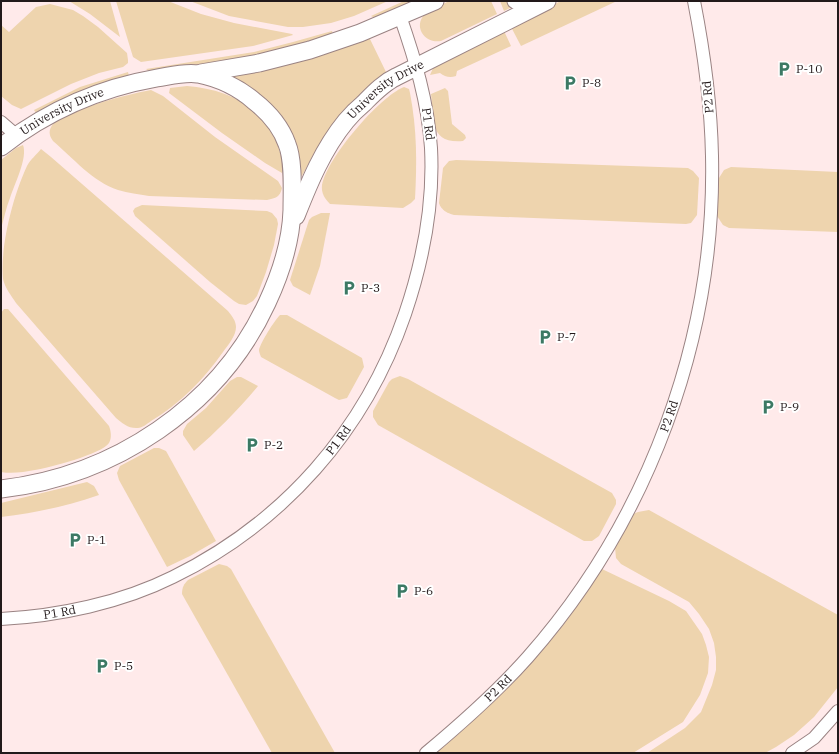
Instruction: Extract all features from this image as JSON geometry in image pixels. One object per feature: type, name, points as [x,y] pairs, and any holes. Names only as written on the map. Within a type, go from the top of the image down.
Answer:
[{"type":"main road","name":"University Drive","points":[[1,146],[16,135],[65,107],[94,94],[123,85],[259,63],[310,50],[360,33],[435,1]]},
{"type":"main road","name":"University Drive","points":[[291,225],[318,163],[331,142],[346,121],[384,84],[391,79],[540,4]]},
{"type":"main road","name":"University Drive","points":[[1,489],[43,481],[99,464],[163,428],[204,393],[228,366],[262,314],[278,278],[286,253],[291,225],[292,186],[288,145],[277,126],[264,109],[247,95],[228,84],[197,74]]},
{"type":"street","points":[[515,1],[540,4]]},
{"type":"street","name":"P2 Rd","points":[[426,753],[465,720],[528,658],[552,629],[582,588],[634,501],[658,449],[670,416],[693,336],[710,235],[712,158],[711,130],[708,89],[694,1]]},
{"type":"street","name":"P1 Rd","points":[[1,619],[25,618],[64,612],[103,603],[165,581],[196,566],[230,544],[272,512],[320,465],[346,432],[368,396],[388,357],[400,329],[414,289],[424,247],[430,205],[431,148],[424,99],[417,66],[400,16]]},
{"type":"street","points":[[1,122],[16,135]]},
{"type":"street","points":[[792,753],[814,738],[838,711]]},
{"type":"shaded area","points":[[69,1],[110,1],[120,37],[90,14]]},
{"type":"shaded area","points":[[116,1],[168,1],[201,14],[234,23],[293,35],[253,46],[141,62],[133,57]]},
{"type":"shaded area","points":[[190,1],[388,1],[354,16],[331,23],[303,27],[288,27],[229,16]]},
{"type":"shaded area","points":[[404,1],[413,1],[375,18],[371,16]]},
{"type":"shaded area","points":[[449,1],[491,1],[497,14],[441,41],[426,38],[420,25],[424,15],[429,10]]},
{"type":"shaded area","points":[[500,1],[507,1],[512,5],[512,7],[504,11]]},
{"type":"shaded area","points":[[561,1],[617,1],[521,46],[510,25]]},
{"type":"shaded area","points":[[50,4],[73,10],[98,27],[127,53],[128,63],[123,67],[99,73],[71,84],[21,109],[12,105],[1,96],[1,25],[9,32],[36,7]]},
{"type":"shaded area","points":[[332,31],[333,34],[259,55],[150,72],[146,69],[254,52]]},
{"type":"shaded area","points":[[504,31],[511,46],[457,71],[456,76],[448,77],[440,73],[430,75],[434,66]]},
{"type":"shaded area","points":[[369,37],[386,72],[360,94],[338,118],[311,159],[302,176],[299,174],[296,153],[233,79],[233,76]]},
{"type":"shaded area","points":[[128,72],[129,76],[81,91],[36,113],[34,110],[80,87]]},
{"type":"shaded area","points":[[187,86],[216,91],[230,96],[255,111],[273,134],[282,161],[282,173],[222,133],[169,93],[170,88]]},
{"type":"shaded area","points":[[404,87],[409,89],[414,120],[416,159],[415,199],[403,208],[330,204],[324,196],[322,185],[333,160],[343,145],[369,115],[382,102]]},
{"type":"shaded area","points":[[445,88],[448,91],[452,124],[465,135],[466,138],[463,141],[452,141],[444,138],[435,128],[431,94]]},
{"type":"shaded area","points":[[151,90],[163,96],[215,137],[278,181],[282,188],[279,195],[275,198],[267,200],[149,196],[118,190],[100,181],[84,169],[53,141],[51,137],[51,126],[56,121],[73,113],[106,101]]},
{"type":"shaded area","points":[[23,145],[24,157],[7,206],[1,229],[1,160],[16,148]]},
{"type":"shaded area","points":[[41,149],[228,311],[235,323],[235,334],[216,362],[200,381],[182,399],[144,426],[138,428],[129,427],[116,418],[16,303],[4,282],[4,252],[12,206],[27,166]]},
{"type":"shaded area","points":[[456,160],[688,168],[699,178],[697,215],[691,223],[686,224],[454,215],[441,208],[439,203],[443,168],[449,161]]},
{"type":"shaded area","points":[[731,167],[838,172],[838,232],[729,228],[723,225],[717,216],[719,178],[724,170]]},
{"type":"shaded area","points":[[142,205],[267,211],[272,213],[277,219],[278,224],[274,245],[257,296],[253,301],[246,305],[239,304],[210,282],[135,216],[133,211],[135,208]]},
{"type":"shaded area","points":[[321,213],[330,213],[320,266],[310,295],[293,286],[290,280],[309,220]]},
{"type":"shaded area","points":[[4,309],[8,309],[109,426],[111,439],[104,447],[96,452],[74,460],[35,470],[9,473],[1,472],[1,313]]},
{"type":"shaded area","points":[[280,315],[287,315],[362,358],[364,367],[347,398],[339,400],[261,357],[259,351],[260,346],[274,322]]},
{"type":"shaded area","points":[[400,376],[408,379],[612,493],[616,500],[616,504],[599,536],[592,541],[584,541],[378,425],[373,417],[373,411],[389,382]]},
{"type":"shaded area","points":[[237,377],[241,377],[258,386],[227,420],[194,451],[183,435],[183,431],[187,424],[206,408],[230,381]]},
{"type":"shaded area","points":[[154,448],[159,448],[166,451],[216,541],[167,567],[119,480],[117,473],[120,466]]},
{"type":"shaded area","points":[[87,482],[94,486],[99,495],[51,509],[1,517],[1,503]]},
{"type":"shaded area","points":[[649,510],[838,615],[838,687],[814,717],[794,735],[765,753],[647,753],[685,728],[701,712],[712,685],[716,670],[714,643],[709,629],[689,602],[621,564],[616,558],[615,547],[633,514]]},
{"type":"shaded area","points":[[219,564],[227,566],[231,569],[335,753],[272,753],[182,594],[182,589],[188,580]]},
{"type":"shaded area","points":[[602,569],[669,601],[686,611],[702,634],[709,657],[708,673],[700,695],[683,722],[633,753],[435,753],[470,723],[519,676],[564,624],[585,591]]},
{"type":"place","name":"P-10","points":[[784,69]]},
{"type":"place","name":"P-8","points":[[570,83]]},
{"type":"place","name":"P-3","points":[[349,288]]},
{"type":"place","name":"P-7","points":[[545,337]]},
{"type":"place","name":"P-9","points":[[768,407]]},
{"type":"place","name":"P-2","points":[[252,445]]},
{"type":"place","name":"P-1","points":[[75,540]]},
{"type":"place","name":"P-6","points":[[402,591]]},
{"type":"place","name":"P-5","points":[[102,666]]}]
